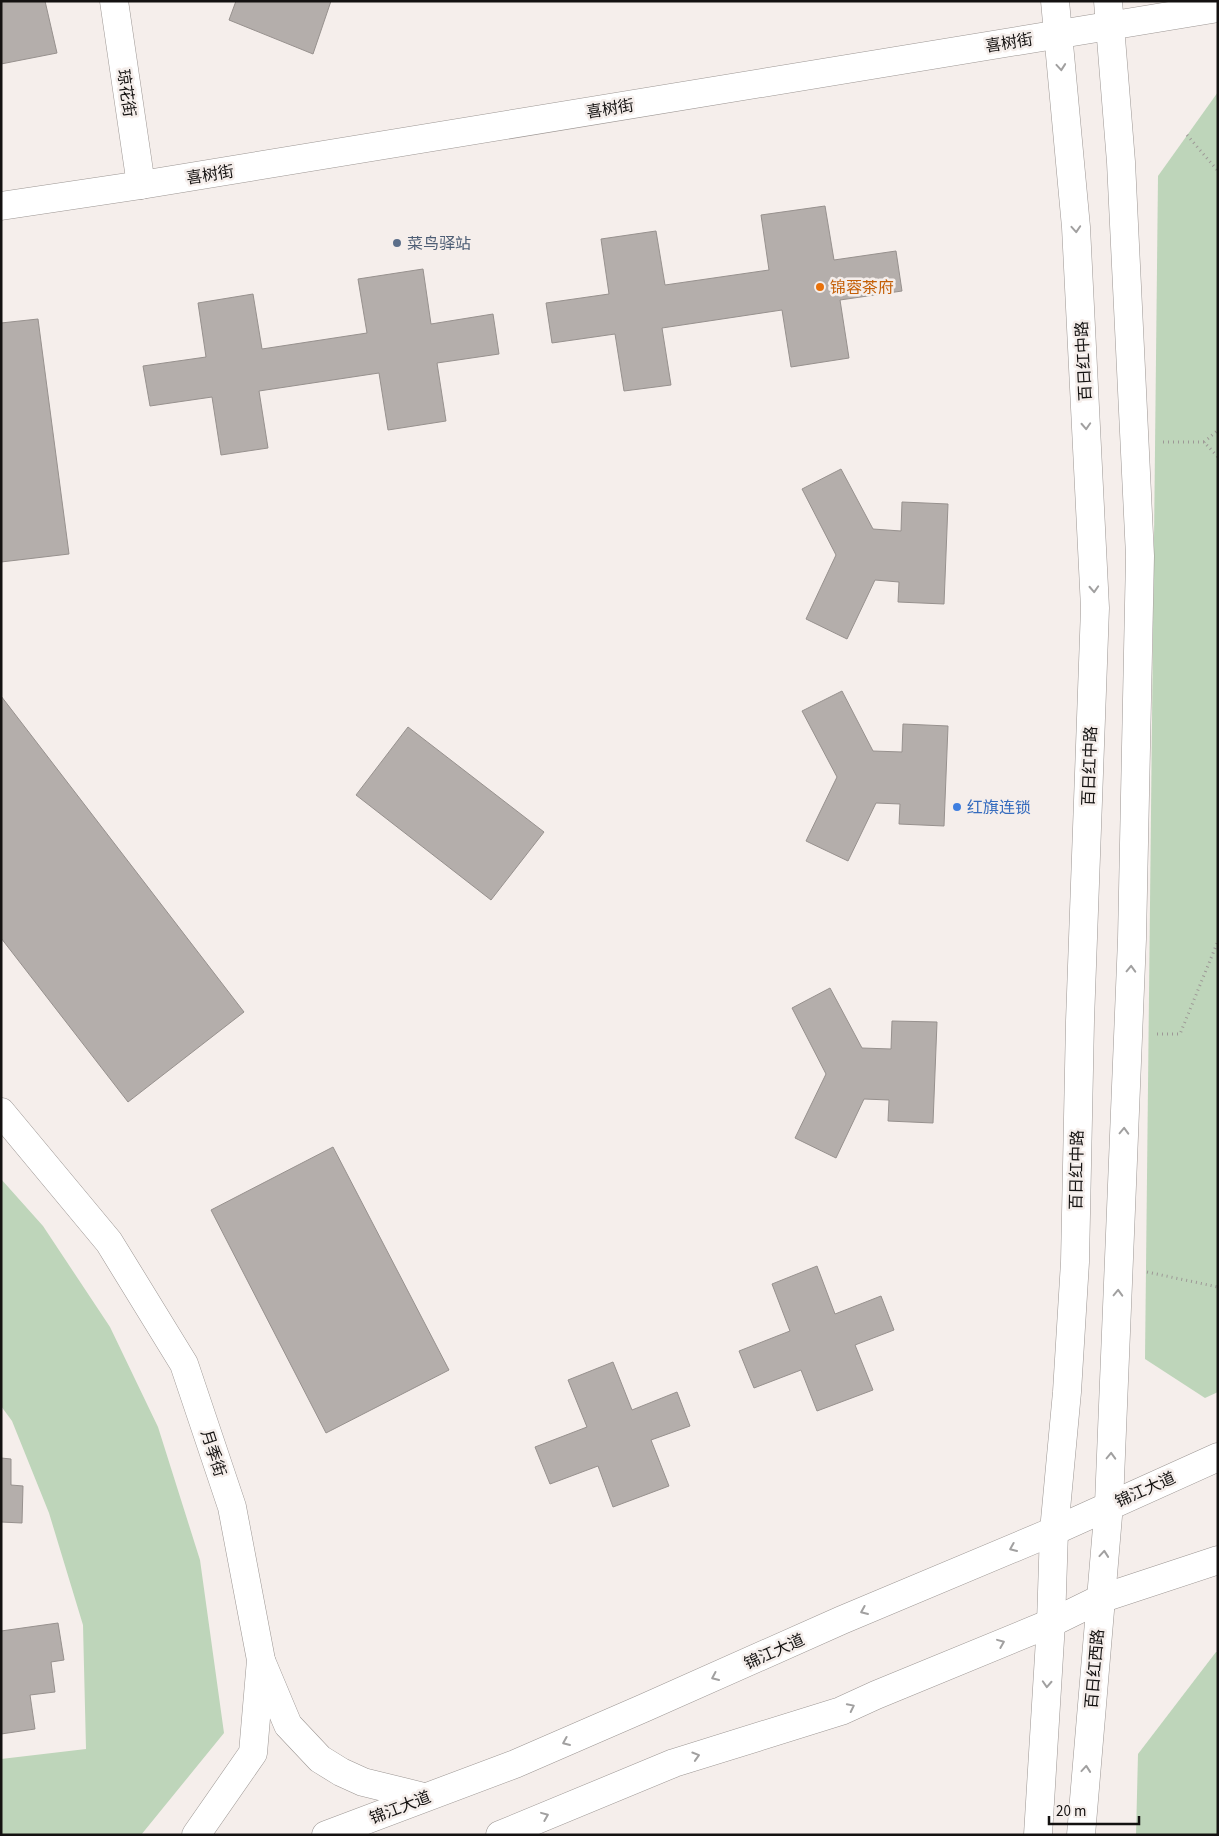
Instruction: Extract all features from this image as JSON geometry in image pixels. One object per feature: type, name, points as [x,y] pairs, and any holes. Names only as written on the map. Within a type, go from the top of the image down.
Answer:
[{"type":"street","name":"琼花街","points":[[114,1],[141,185]]},
{"type":"street","name":"百日红中路","points":[[1054,1530],[1067,1392],[1074,1262],[1080,1021],[1095,608],[1076,227],[1055,1]]},
{"type":"street","name":"喜树街","points":[[1,206],[141,185],[1058,34],[1109,13],[1218,8]]},
{"type":"street","points":[[1109,13],[1121,162],[1140,556],[1132,939],[1109,1504]]},
{"type":"street","name":"月季街","points":[[1,1112],[109,1242],[184,1364],[232,1507],[261,1660],[253,1753],[196,1835]]},
{"type":"street","name":"锦江大道","points":[[326,1835],[524,1760],[842,1620],[1054,1530],[1218,1456]]},
{"type":"street","name":"百日红西路","points":[[1081,1835],[1109,1504]]},
{"type":"street","points":[[1038,1835],[1054,1530]]},
{"type":"street","points":[[500,1835],[674,1764],[842,1712],[876,1694],[1050,1623],[1100,1599],[1218,1560]]},
{"type":"street","points":[[261,1660],[288,1725],[320,1759],[341,1772],[363,1782],[424,1797]]},
{"type":"path","points":[[1187,135],[1218,171]]},
{"type":"path","points":[[1155,442],[1204,442],[1218,430]]},
{"type":"path","points":[[1204,442],[1218,457]]},
{"type":"path","points":[[1148,1035],[1180,1034],[1218,941]]},
{"type":"path","points":[[1146,1272],[1218,1287]]},
{"type":"green space","points":[[1218,92],[1218,1392],[1205,1398],[1145,1359],[1158,176]]},
{"type":"green space","points":[[1,1179],[43,1226],[110,1327],[158,1427],[200,1560],[224,1733],[141,1835],[1,1835],[1,1759],[86,1749],[83,1625],[49,1513],[12,1421],[1,1406]]},
{"type":"green space","points":[[1216,1652],[1218,1652],[1218,1835],[1136,1835],[1138,1754]]},
{"type":"building","points":[[1,1],[45,1],[57,53],[1,64]]},
{"type":"building","points":[[236,1],[331,1],[313,54],[229,20]]},
{"type":"building","points":[[825,206],[834,260],[896,251],[902,291],[840,300],[849,358],[791,367],[782,310],[662,328],[671,385],[624,391],[615,334],[552,343],[546,303],[609,294],[601,239],[656,231],[665,285],[769,270],[761,215]]},
{"type":"building","points":[[423,269],[431,324],[493,314],[499,354],[437,363],[446,421],[388,430],[379,373],[259,391],[268,448],[221,455],[212,397],[150,406],[143,366],[206,357],[198,303],[253,294],[262,349],[367,333],[358,279]]},
{"type":"building","points":[[38,319],[69,554],[1,562],[1,323]]},
{"type":"building","points":[[841,469],[873,529],[901,531],[902,502],[948,504],[944,604],[898,602],[899,582],[875,580],[847,639],[806,619],[836,555],[802,489]]},
{"type":"building","points":[[842,691],[873,751],[902,752],[903,724],[948,726],[944,826],[899,824],[900,804],[876,803],[848,861],[806,841],[837,777],[802,711]]},
{"type":"building","points":[[1,696],[244,1012],[128,1102],[1,938]]},
{"type":"building","points":[[408,727],[544,832],[491,900],[356,795]]},
{"type":"building","points":[[830,988],[862,1048],[891,1049],[892,1021],[937,1022],[933,1123],[888,1121],[889,1100],[864,1099],[836,1158],[795,1138],[826,1074],[792,1008]]},
{"type":"building","points":[[333,1147],[449,1370],[326,1433],[211,1210]]},
{"type":"building","points":[[817,1266],[835,1314],[881,1296],[894,1330],[855,1345],[873,1390],[817,1411],[801,1370],[754,1388],[739,1351],[790,1331],[772,1284]]},
{"type":"building","points":[[613,1362],[632,1410],[677,1392],[690,1426],[651,1440],[669,1486],[613,1507],[598,1466],[550,1484],[535,1447],[587,1427],[568,1380]]},
{"type":"building","points":[[1,1458],[11,1459],[11,1485],[23,1486],[22,1523],[1,1522]]},
{"type":"building","points":[[58,1623],[64,1660],[51,1662],[55,1692],[30,1695],[35,1729],[1,1734],[1,1631]]},
{"type":"place","name":"菜鸟驿站","points":[[397,243]]},
{"type":"place","name":"锦蓉茶府","points":[[820,287]]},
{"type":"place","name":"红旗连锁","points":[[957,807]]}]
